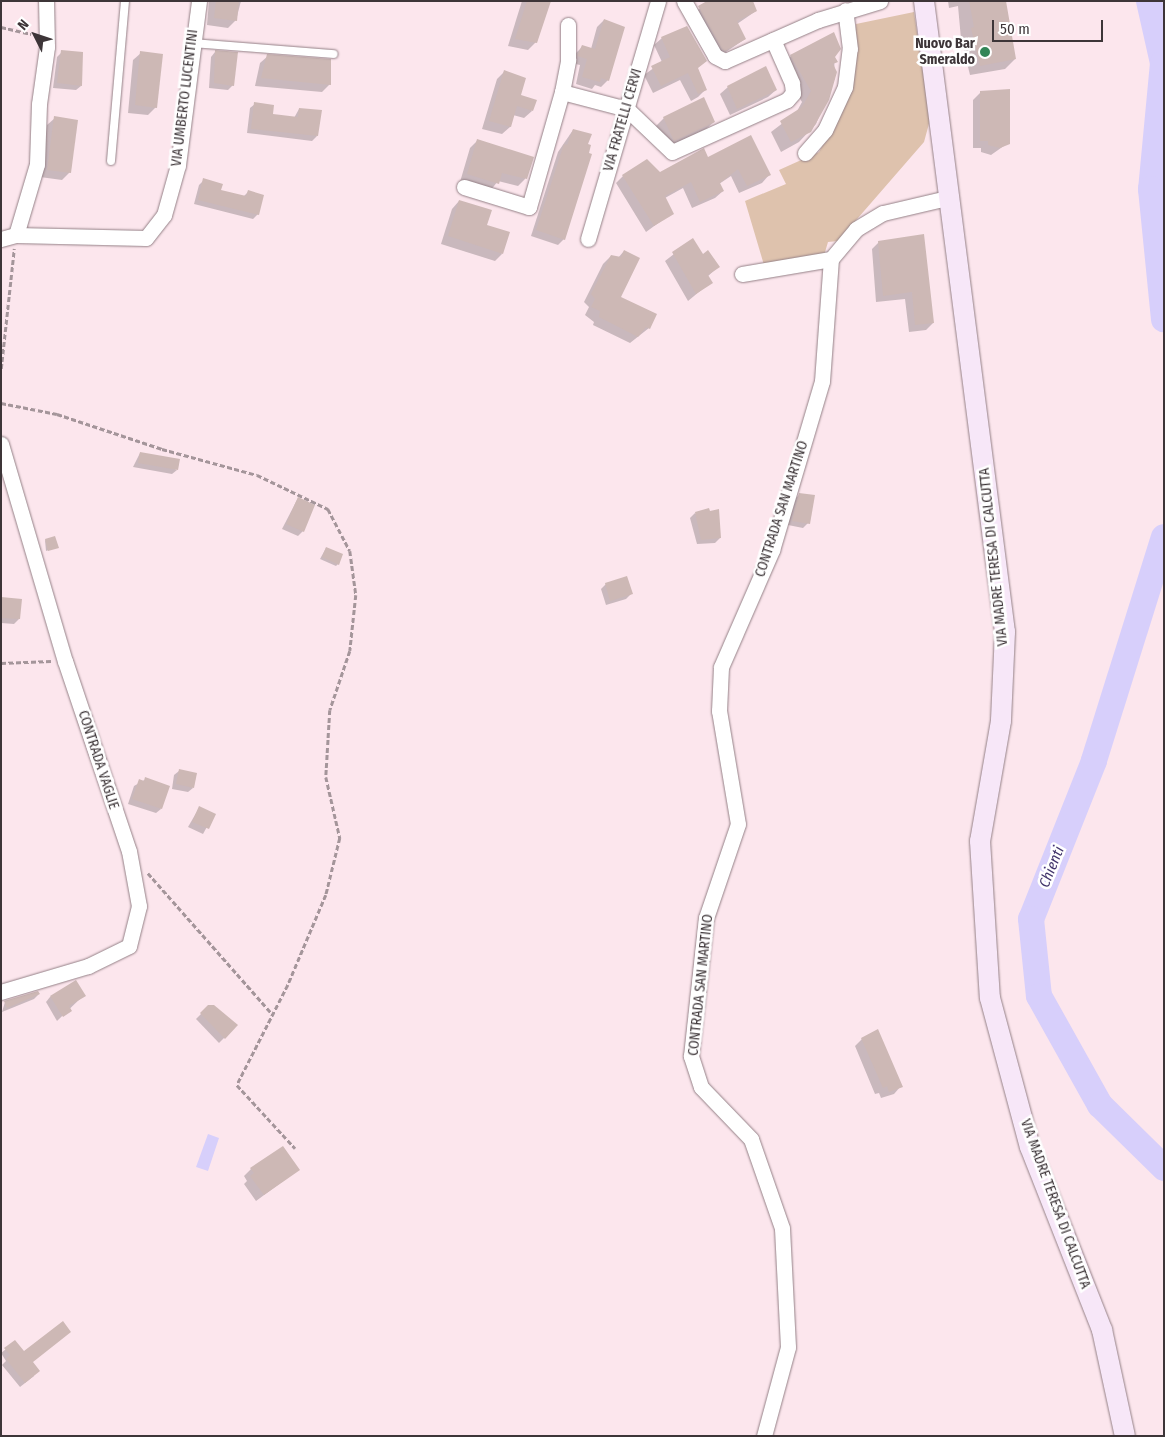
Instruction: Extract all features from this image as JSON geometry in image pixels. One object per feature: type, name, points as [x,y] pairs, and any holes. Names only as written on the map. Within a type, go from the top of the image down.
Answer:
[{"type":"main road","name":"VIA MADRE TERESA DI CALCUTTA","points":[[924,1],[951,197],[1005,632],[1002,721],[980,841],[990,998],[1030,1147],[1102,1330],[1125,1436]]},
{"type":"street","points":[[9,237],[37,164],[38,104],[48,24],[46,1]]},
{"type":"street","name":"VIA UMBERTO LUCENTINI","points":[[9,237],[146,238],[164,215],[178,165],[191,42],[198,1]]},
{"type":"street","name":"VIA FRATELLI CERVI","points":[[588,239],[658,1]]},
{"type":"street","points":[[684,1],[715,56],[725,61],[845,10],[880,1]]},
{"type":"street","points":[[805,153],[825,130],[845,87],[850,49],[845,10]]},
{"type":"street","points":[[464,187],[529,207],[562,92],[568,60],[568,25]]},
{"type":"street","points":[[562,92],[627,109],[672,152],[787,100],[793,93],[792,83],[774,40]]},
{"type":"street","points":[[742,274],[831,260],[856,229],[883,213],[951,197]]},
{"type":"street","name":"CONTRADA SAN MARTINO","points":[[764,1436],[788,1347],[782,1228],[751,1139],[701,1087],[691,1056],[706,918],[738,824],[719,711],[721,667],[772,550],[822,380],[831,260]]},
{"type":"street","name":"CONTRADA VAGLIE","points":[[1,444],[65,661],[129,851],[139,906],[129,946],[88,966],[1,992]]},
{"type":"lane","points":[[111,161],[125,1]]},
{"type":"lane","points":[[191,42],[334,54]]},
{"type":"path","points":[[1,27],[37,36],[48,24]]},
{"type":"path","points":[[1,369],[9,237]]},
{"type":"path","points":[[1,403],[57,414],[162,449],[257,476],[328,509],[350,551],[356,595],[350,651],[330,710],[326,777],[340,838],[326,895],[273,1015],[237,1085],[295,1148]]},
{"type":"path","points":[[1,663],[65,661]]},
{"type":"path","points":[[129,851],[273,1015]]},
{"type":"shaded area","points":[[914,12],[930,120],[924,142],[838,241],[828,242],[823,259],[764,265],[745,201],[786,184],[779,170],[819,152],[842,109],[855,68],[856,24]]},
{"type":"shaded area","points":[[208,1134],[219,1138],[208,1171],[196,1167]]},
{"type":"building","points":[[216,1],[239,1],[237,21],[214,18]]},
{"type":"building","points":[[527,1],[551,1],[537,43],[515,39]]},
{"type":"building","points":[[707,1],[753,1],[757,11],[737,21],[746,39],[725,51],[722,49],[698,6]]},
{"type":"building","points":[[969,1],[1006,1],[1016,59],[980,66],[971,28],[974,27]]},
{"type":"building","points":[[604,19],[625,27],[609,81],[601,78],[600,82],[582,77],[587,59],[577,56],[582,45],[595,49]]},
{"type":"building","points":[[687,26],[707,61],[698,68],[707,90],[698,94],[688,73],[661,86],[651,66],[670,57],[661,37]]},
{"type":"building","points":[[834,32],[841,49],[835,57],[838,62],[833,64],[837,72],[829,100],[811,132],[791,142],[780,121],[802,107],[811,91],[790,55]]},
{"type":"building","points":[[61,50],[83,52],[82,86],[57,83]]},
{"type":"building","points":[[215,50],[238,52],[234,86],[214,83]]},
{"type":"building","points":[[140,51],[163,54],[157,108],[135,105]]},
{"type":"building","points":[[267,54],[331,59],[331,85],[261,78]]},
{"type":"building","points":[[766,66],[777,90],[737,109],[727,86]]},
{"type":"building","points":[[504,70],[526,78],[521,95],[537,100],[533,111],[517,106],[511,127],[489,121]]},
{"type":"building","points":[[1010,89],[1010,144],[1000,148],[988,145],[988,141],[980,141],[980,91]]},
{"type":"building","points":[[704,97],[715,122],[674,141],[663,117]]},
{"type":"building","points":[[254,102],[274,105],[273,114],[298,117],[299,108],[322,110],[318,136],[251,129]]},
{"type":"building","points":[[54,116],[78,120],[71,173],[47,170]]},
{"type":"building","points":[[573,129],[592,134],[588,144],[591,145],[589,153],[592,154],[565,240],[536,230],[564,144],[567,145]]},
{"type":"building","points":[[751,135],[771,175],[747,186],[738,169],[720,183],[724,191],[700,202],[691,182],[665,196],[674,214],[654,226],[622,175],[647,159],[660,172],[704,148],[708,157]]},
{"type":"building","points":[[477,139],[534,157],[527,179],[502,173],[499,184],[467,174]]},
{"type":"building","points":[[203,178],[223,184],[221,190],[246,196],[248,190],[264,195],[259,215],[198,200]]},
{"type":"building","points":[[459,200],[492,210],[487,225],[510,232],[503,254],[448,236]]},
{"type":"building","points":[[924,234],[934,323],[915,325],[912,292],[883,296],[878,241]]},
{"type":"building","points":[[693,238],[703,254],[708,250],[720,267],[708,275],[713,283],[696,294],[672,252]]},
{"type":"building","points":[[624,250],[640,258],[621,297],[657,314],[650,329],[646,327],[638,337],[599,317],[600,311],[591,307],[595,299],[591,294],[611,255],[621,257]]},
{"type":"building","points":[[140,452],[180,459],[178,470],[138,463]]},
{"type":"building","points":[[799,493],[815,495],[810,524],[792,521]]},
{"type":"building","points":[[298,497],[315,505],[304,532],[286,524]]},
{"type":"building","points":[[709,508],[710,511],[719,509],[721,538],[701,540],[695,512]]},
{"type":"building","points":[[55,536],[59,548],[48,551],[45,539]]},
{"type":"building","points":[[326,547],[343,554],[339,565],[322,557]]},
{"type":"building","points":[[627,576],[633,594],[610,601],[605,583]]},
{"type":"building","points":[[1,597],[22,599],[20,619],[1,618]]},
{"type":"building","points":[[179,769],[197,773],[194,788],[176,784]]},
{"type":"building","points":[[145,777],[170,786],[162,809],[132,799],[139,779],[144,781]]},
{"type":"building","points":[[199,806],[216,814],[209,829],[192,822]]},
{"type":"building","points":[[76,980],[86,996],[69,1006],[72,1011],[63,1017],[50,996]]},
{"type":"building","points":[[38,991],[40,994],[7,1008],[4,1001]]},
{"type":"building","points":[[208,1005],[214,1005],[238,1025],[225,1039],[200,1013]]},
{"type":"building","points":[[878,1029],[903,1087],[889,1092],[887,1086],[883,1088],[861,1038]]},
{"type":"building","points":[[283,1146],[300,1170],[264,1195],[250,1176],[254,1173],[250,1168]]},
{"type":"building","points":[[63,1321],[71,1332],[33,1362],[40,1371],[25,1383],[6,1359],[10,1355],[4,1348],[15,1340],[24,1351]]},
{"type":"waterway","name":"Chienti","points":[[1149,1],[1163,63],[1151,189],[1164,319]]},
{"type":"waterway","name":"Chienti","points":[[1164,537],[1094,761],[1031,919],[1039,996],[1100,1105],[1164,1168]]},
{"type":"place","name":"Nuovo Bar Smeraldo","points":[[985,52]]}]
